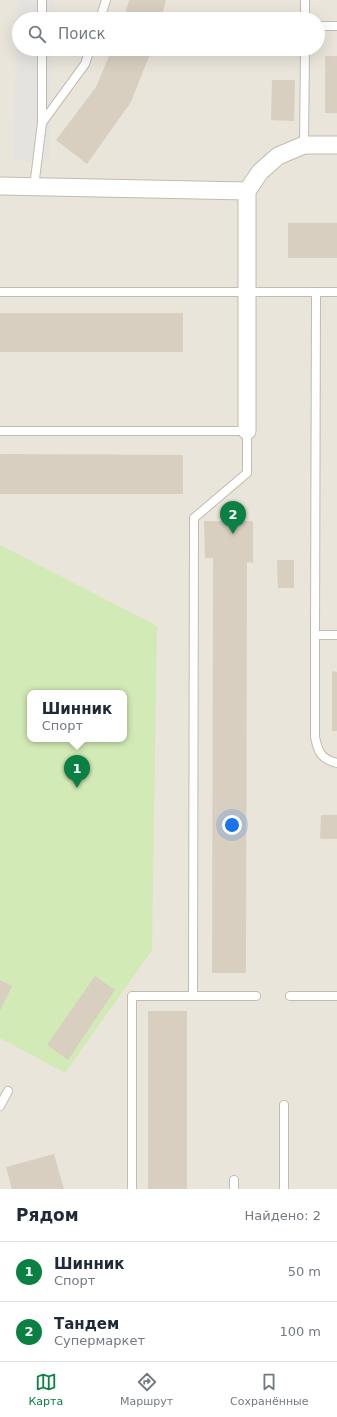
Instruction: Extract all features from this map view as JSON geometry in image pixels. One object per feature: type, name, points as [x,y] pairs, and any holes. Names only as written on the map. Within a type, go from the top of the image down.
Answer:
[{"type":"street","points":[[247,431],[247,192],[260,172],[278,156],[304,145],[337,145]]},
{"type":"street","points":[[0,186],[247,192]]},
{"type":"lane","points":[[42,0],[42,12]]},
{"type":"lane","points":[[102,12],[106,0]]},
{"type":"lane","points":[[305,0],[305,12]]},
{"type":"lane","points":[[325,26],[337,26]]},
{"type":"lane","points":[[34,187],[42,123],[42,56]]},
{"type":"lane","points":[[42,123],[85,64],[88,56]]},
{"type":"lane","points":[[304,145],[305,56]]},
{"type":"lane","points":[[0,292],[337,292]]},
{"type":"lane","points":[[316,292],[315,737],[318,751],[327,761],[337,763]]},
{"type":"lane","points":[[0,431],[247,431],[247,473],[194,518],[193,996]]},
{"type":"lane","points":[[315,635],[337,635]]},
{"type":"lane","points":[[132,1189],[132,996],[256,996]]},
{"type":"lane","points":[[290,996],[337,996]]},
{"type":"lane","points":[[0,1106],[8,1091]]},
{"type":"lane","points":[[284,1105],[284,1189]]},
{"type":"lane","points":[[234,1180],[234,1189]]},
{"type":"shaded area","points":[[0,0],[337,0],[337,1189],[0,1189]]},
{"type":"shaded area","points":[[17,0],[54,0],[53,12],[17,12]]},
{"type":"shaded area","points":[[16,56],[52,56],[49,161],[13,160]]},
{"type":"green space","points":[[0,545],[157,626],[152,950],[65,1073],[0,1038]]},
{"type":"building","points":[[129,0],[166,0],[163,12],[126,12]]},
{"type":"building","points":[[109,56],[149,56],[131,102],[87,164],[56,140],[96,87]]},
{"type":"building","points":[[325,56],[337,56],[337,113],[325,113]]},
{"type":"building","points":[[272,80],[295,80],[294,121],[271,120]]},
{"type":"building","points":[[288,223],[337,223],[337,258],[288,258]]},
{"type":"building","points":[[0,313],[183,313],[183,352],[0,352]]},
{"type":"building","points":[[0,454],[183,455],[183,494],[0,494]]},
{"type":"building","points":[[204,521],[253,521],[253,563],[247,562],[246,973],[212,973],[213,558],[205,558]]},
{"type":"building","points":[[277,560],[294,560],[294,588],[278,588]]},
{"type":"building","points":[[332,671],[337,672],[337,731],[332,731]]},
{"type":"building","points":[[321,815],[337,815],[337,839],[320,839]]},
{"type":"building","points":[[95,976],[115,990],[68,1060],[47,1045]]},
{"type":"building","points":[[0,980],[12,986],[0,1011]]},
{"type":"building","points":[[148,1011],[187,1011],[187,1189],[148,1189]]},
{"type":"building","points":[[54,1154],[64,1189],[12,1189],[6,1167]]},
{"type":"place","name":"Тандем","points":[[233,534]]},
{"type":"place","name":"Шинник","points":[[77,788]]}]
